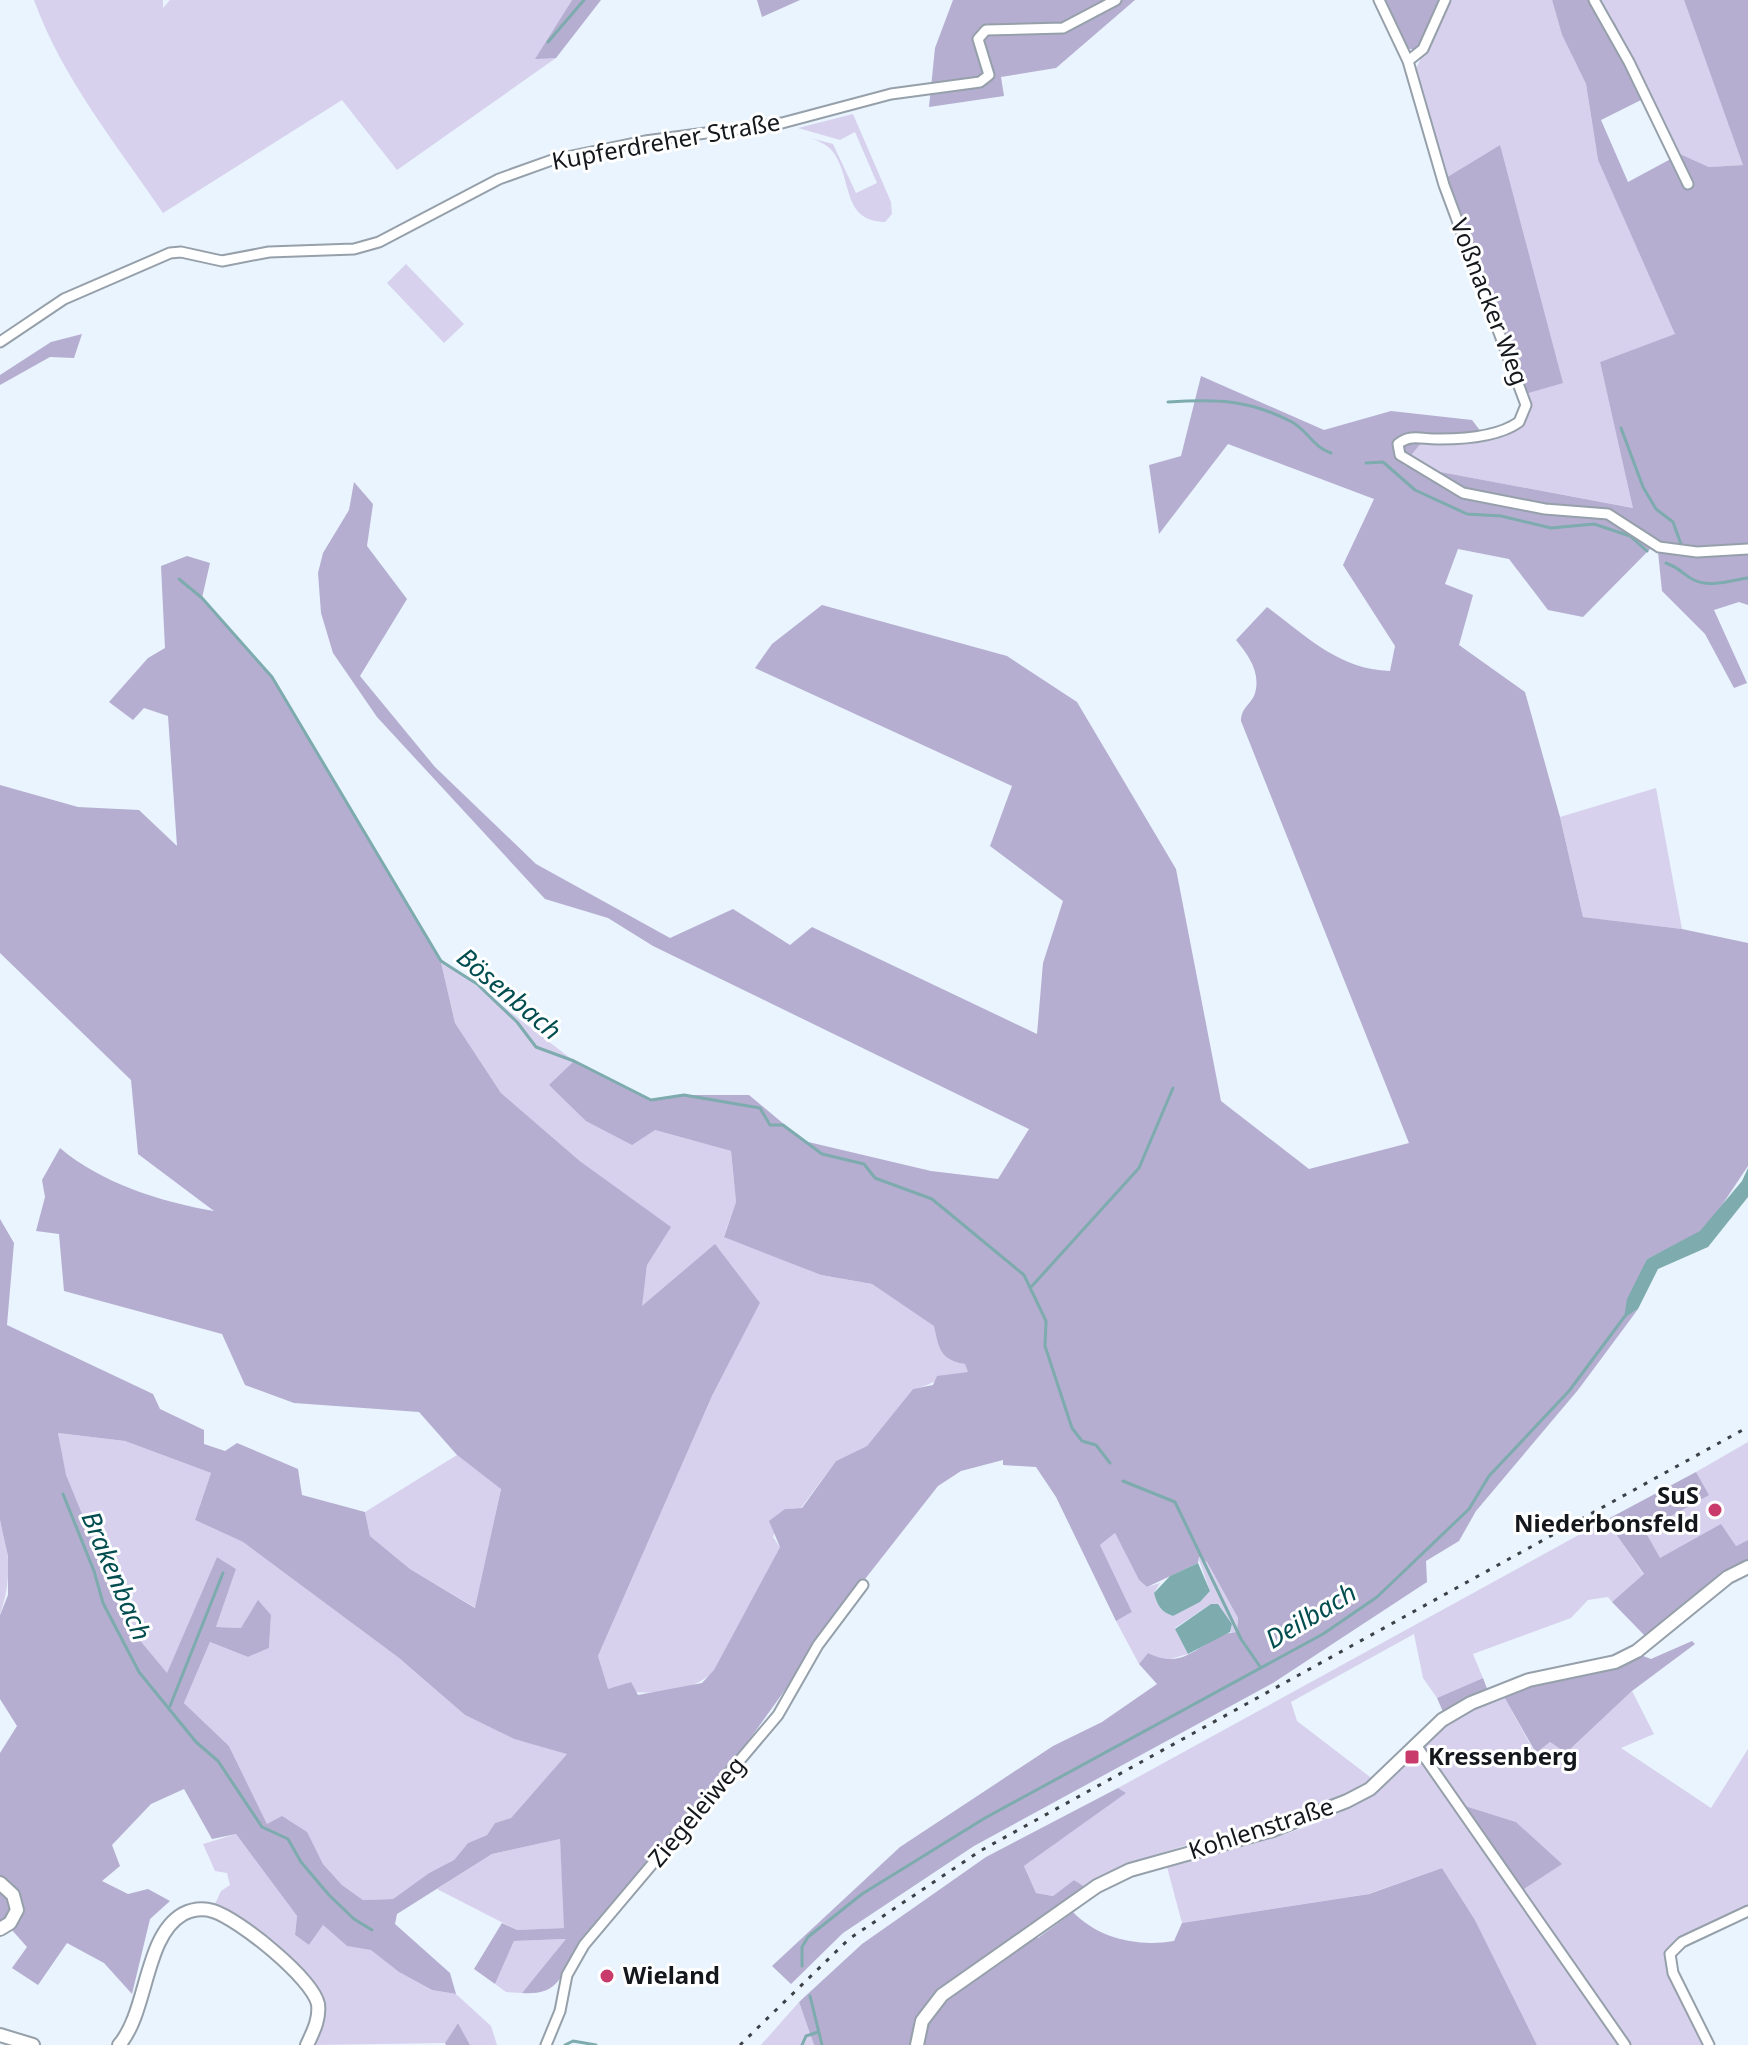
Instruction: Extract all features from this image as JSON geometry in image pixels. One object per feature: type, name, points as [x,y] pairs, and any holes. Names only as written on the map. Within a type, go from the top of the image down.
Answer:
[{"type":"main road","name":"Kohlenstraße","points":[[917,2045],[922,2021],[942,1995],[1097,1886],[1130,1870],[1273,1830],[1323,1812],[1370,1789],[1442,1720],[1501,1689],[1615,1662],[1637,1651],[1728,1577],[1748,1567]]},
{"type":"main road","points":[[0,1883],[13,1895],[17,1910],[10,1923],[0,1929]]},
{"type":"main road","points":[[119,2045],[134,2019],[167,1929],[186,1913],[202,1909],[223,1915],[305,1979],[315,1995],[318,2012],[307,2045]]},
{"type":"main road","points":[[0,2035],[33,2045]]},
{"type":"street","name":"Kupferdreher Straße","points":[[0,342],[64,299],[170,253],[222,261],[291,250],[354,249],[379,242],[499,179],[552,160],[645,141],[776,125],[891,94],[980,82],[989,75],[978,45],[978,39],[986,30],[1063,28],[1116,0]]},
{"type":"street","points":[[1379,0],[1408,61],[1423,49],[1445,0]]},
{"type":"street","points":[[1594,0],[1629,62],[1688,184]]},
{"type":"street","name":"Voßnacker Weg","points":[[1408,61],[1444,185],[1526,405],[1519,422],[1504,430],[1440,439],[1407,437],[1398,444],[1400,455],[1470,495],[1545,509],[1608,514],[1659,547],[1697,552],[1748,549]]},
{"type":"street","name":"Ziegeleiweg","points":[[546,2045],[560,2011],[567,1975],[584,1945],[769,1726],[818,1645],[863,1585]]},
{"type":"street","points":[[1416,1745],[1625,2045]]},
{"type":"street","points":[[1709,2045],[1673,1973],[1670,1954],[1682,1942],[1748,1911]]},
{"type":"shaded area","points":[[34,0],[163,0],[163,8],[170,0],[572,0],[536,58],[556,58],[397,170],[342,100],[163,213],[75,84]]},
{"type":"shaded area","points":[[572,0],[601,0],[556,58],[535,59]]},
{"type":"shaded area","points":[[757,0],[800,0],[762,17]]},
{"type":"shaded area","points":[[953,0],[1135,0],[1056,68],[1001,77],[1004,96],[929,107],[935,48]]},
{"type":"shaded area","points":[[1381,0],[1442,0],[1419,51],[1406,48]]},
{"type":"shaded area","points":[[1448,0],[1552,0],[1562,35],[1586,84],[1598,160],[1676,334],[1600,362],[1634,508],[1402,465],[1422,442],[1518,427],[1525,394],[1500,145],[1444,179],[1415,71]]},
{"type":"shaded area","points":[[1552,0],[1597,0],[1615,23],[1651,95],[1601,120],[1628,182],[1680,154],[1709,167],[1743,165],[1684,0],[1748,0],[1748,605],[1739,602],[1714,610],[1747,683],[1734,688],[1705,634],[1662,591],[1657,542],[1583,617],[1548,610],[1509,559],[1458,549],[1445,584],[1473,595],[1459,645],[1525,692],[1560,817],[1583,917],[1682,929],[1748,943],[1748,1166],[1706,1229],[1647,1259],[1625,1317],[1638,1309],[1578,1390],[1476,1511],[1459,1541],[1426,1561],[1427,1582],[1273,1683],[974,1846],[843,1933],[791,1984],[772,1966],[900,1847],[1053,1746],[1102,1722],[1157,1684],[1139,1664],[1148,1653],[1174,1659],[1225,1634],[1237,1632],[1238,1618],[1207,1562],[1199,1557],[1198,1563],[1147,1587],[1139,1580],[1115,1533],[1100,1545],[1132,1612],[1116,1621],[1056,1497],[1036,1467],[1003,1465],[1003,1460],[961,1471],[938,1486],[858,1588],[724,1775],[572,1959],[558,1981],[547,1990],[522,1993],[566,1939],[514,1941],[495,1984],[474,1969],[502,1923],[517,1930],[564,1928],[560,1839],[492,1854],[397,1914],[395,1924],[450,1973],[456,1994],[432,1990],[399,1972],[371,1950],[347,1946],[323,1925],[309,1945],[295,1935],[297,1916],[236,1834],[212,1839],[184,1789],[151,1804],[112,1845],[120,1866],[102,1881],[128,1894],[148,1889],[170,1901],[150,1919],[132,1994],[104,1963],[67,1943],[38,1985],[12,1968],[27,1947],[3,1920],[0,1922],[0,1753],[17,1726],[0,1699],[0,1615],[8,1595],[8,1556],[0,1520],[0,1219],[14,1243],[7,1325],[153,1394],[160,1409],[204,1430],[204,1444],[225,1451],[237,1443],[298,1469],[302,1495],[365,1512],[370,1536],[410,1569],[475,1608],[501,1489],[457,1455],[419,1412],[294,1403],[245,1385],[222,1334],[64,1291],[59,1234],[36,1231],[45,1197],[42,1180],[60,1148],[94,1171],[132,1189],[214,1211],[138,1154],[131,1080],[0,953],[0,785],[78,807],[139,810],[177,846],[168,716],[144,708],[133,720],[109,702],[148,658],[165,648],[161,566],[187,556],[210,563],[202,598],[272,677],[440,958],[455,1023],[501,1093],[581,1162],[671,1227],[647,1265],[642,1306],[715,1244],[760,1303],[712,1396],[598,1656],[608,1689],[631,1682],[638,1695],[702,1683],[714,1670],[780,1547],[769,1521],[785,1509],[802,1508],[836,1461],[867,1446],[913,1389],[933,1385],[937,1376],[968,1372],[965,1364],[950,1360],[942,1352],[934,1326],[872,1284],[821,1275],[724,1237],[736,1202],[731,1151],[655,1130],[632,1145],[586,1121],[549,1085],[574,1061],[651,1100],[684,1095],[749,1095],[804,1141],[931,1171],[998,1179],[1029,1129],[653,946],[608,918],[545,899],[377,717],[333,653],[321,613],[318,573],[323,553],[349,510],[354,482],[373,504],[367,546],[407,599],[360,676],[435,767],[536,864],[670,938],[733,909],[790,945],[812,927],[1037,1034],[1043,963],[1063,901],[990,846],[1012,786],[755,668],[772,644],[822,605],[1007,656],[1077,702],[1176,869],[1221,1101],[1309,1169],[1409,1143],[1241,721],[1255,693],[1256,678],[1249,658],[1236,640],[1267,607],[1339,658],[1371,669],[1390,671],[1395,646],[1343,565],[1374,499],[1228,444],[1159,534],[1149,465],[1181,456],[1201,376],[1324,430],[1391,411],[1472,420],[1485,437],[1422,442],[1403,465],[1633,508],[1600,362],[1675,334],[1598,160],[1586,84],[1562,35]],"holes":[[[58,1433],[125,1441],[211,1473],[195,1520],[243,1542],[399,1658],[465,1715],[514,1739],[567,1754],[511,1818],[495,1823],[487,1835],[468,1843],[454,1860],[429,1873],[393,1899],[363,1900],[342,1885],[323,1864],[307,1832],[282,1816],[267,1824],[229,1746],[184,1703],[210,1642],[248,1657],[269,1648],[271,1615],[258,1600],[241,1628],[216,1627],[236,1569],[217,1557],[167,1673],[128,1626],[66,1475]]]},
{"type":"shaded area","points":[[1598,0],[1684,0],[1744,165],[1709,167],[1680,154],[1615,23]]},
{"type":"shaded area","points":[[853,114],[891,202],[892,214],[885,222],[871,220],[854,207],[833,152],[824,144],[808,138],[833,144],[856,193],[877,183],[855,132],[840,140],[798,128]]},
{"type":"shaded area","points":[[1500,145],[1563,383],[1525,394],[1444,179]]},
{"type":"shaded area","points":[[406,264],[464,324],[444,343],[387,283]]},
{"type":"shaded area","points":[[82,334],[74,358],[50,357],[0,385],[0,375],[51,342]]},
{"type":"shaded area","points":[[1656,788],[1682,929],[1583,917],[1560,817]]},
{"type":"shaded area","points":[[440,958],[574,1061],[549,1086],[655,1130],[731,1151],[736,1202],[724,1236],[821,1275],[872,1284],[935,1326],[942,1352],[950,1360],[965,1364],[969,1373],[913,1389],[867,1446],[836,1461],[801,1508],[785,1509],[773,1537],[780,1547],[714,1671],[692,1685],[649,1693],[607,1689],[598,1656],[712,1396],[760,1303],[641,1308],[647,1265],[581,1162],[501,1093],[455,1023]]},
{"type":"shaded area","points":[[1748,1168],[1748,1197],[1708,1247],[1658,1269],[1638,1309],[1624,1318],[1627,1299],[1647,1259],[1700,1231],[1742,1181]]},
{"type":"shaded area","points":[[58,1433],[125,1441],[211,1473],[195,1520],[243,1542],[399,1658],[465,1715],[514,1739],[568,1753],[511,1818],[495,1823],[487,1835],[468,1843],[454,1860],[429,1873],[393,1899],[363,1900],[342,1885],[323,1864],[306,1832],[267,1824],[229,1746],[184,1703],[210,1642],[248,1657],[269,1648],[271,1615],[241,1628],[216,1627],[236,1569],[217,1557],[167,1674],[128,1626],[65,1475]]},
{"type":"shaded area","name":"SuS Niederbonsfeld","points":[[1748,1442],[1748,1540],[1736,1546],[1721,1525],[1660,1559],[1645,1531],[1708,1495],[1696,1472]]},
{"type":"shaded area","points":[[457,1455],[501,1488],[476,1608],[410,1569],[370,1536],[365,1512]]},
{"type":"shaded area","points":[[1696,1472],[1709,1495],[1645,1531],[1660,1558],[1721,1524],[1736,1546],[1748,1540],[1748,1562],[1742,1563],[1646,1637],[1612,1602],[1644,1574],[1606,1520]]},
{"type":"shaded area","points":[[1606,1520],[1644,1575],[1612,1602],[1608,1597],[1588,1600],[1571,1618],[1473,1654],[1483,1678],[1437,1698],[1423,1678],[1414,1634],[1291,1702],[1297,1721],[1374,1780],[1304,1812],[1155,1855],[1085,1887],[1074,1880],[1053,1896],[1036,1893],[1024,1866],[1125,1793],[1118,1788]]},
{"type":"shaded area","points":[[0,1521],[8,1568],[0,1614]]},
{"type":"shaded area","points":[[1115,1533],[1139,1580],[1147,1587],[1160,1583],[1154,1593],[1157,1601],[1163,1610],[1173,1616],[1200,1602],[1210,1591],[1198,1557],[1207,1562],[1238,1618],[1237,1632],[1230,1632],[1232,1624],[1218,1604],[1211,1604],[1175,1628],[1188,1654],[1163,1661],[1148,1653],[1139,1664],[1116,1621],[1132,1612],[1100,1545]]},
{"type":"shaded area","points":[[1198,1563],[1210,1591],[1200,1602],[1173,1616],[1165,1612],[1154,1593],[1170,1576]]},
{"type":"shaded area","points":[[1211,1604],[1218,1604],[1232,1624],[1230,1632],[1188,1654],[1175,1629]]},
{"type":"shaded area","points":[[1692,1641],[1695,1644],[1632,1691],[1566,1753],[1550,1742],[1536,1753],[1503,1695],[1536,1683],[1606,1669],[1638,1654],[1651,1659]]},
{"type":"shaded area","points":[[1483,1678],[1488,1691],[1444,1714],[1437,1698]]},
{"type":"shaded area","points":[[1632,1691],[1654,1734],[1621,1748],[1711,1808],[1748,1749],[1748,1909],[1668,1953],[1707,2045],[1627,2045],[1521,1891],[1561,1864],[1516,1822],[1462,1805],[1427,1754],[1425,1746],[1445,1725],[1503,1695],[1535,1753],[1550,1742],[1566,1753]]},
{"type":"shaded area","points":[[1418,1753],[1622,2045],[1537,2045],[1475,1920],[1442,1868],[1368,1894],[1182,1923],[1167,1867],[1282,1835],[1338,1813],[1387,1783]]},
{"type":"shaded area","points":[[1118,1788],[1126,1793],[1024,1866],[1036,1893],[1053,1896],[1074,1880],[1085,1887],[1029,1925],[1038,1938],[1073,1912],[1095,1929],[1120,1939],[1147,1943],[1174,1941],[1182,1923],[1369,1894],[1442,1868],[1475,1920],[1537,2045],[814,2045],[799,2002],[862,1944],[986,1857]]},
{"type":"shaded area","points":[[1462,1805],[1516,1822],[1562,1864],[1521,1891]]},
{"type":"shaded area","points":[[236,1834],[297,1916],[295,1935],[309,1945],[323,1925],[347,1946],[371,1949],[399,1972],[432,1990],[456,1994],[491,2026],[497,2045],[470,2045],[458,2023],[445,2043],[313,2045],[325,2014],[320,1990],[310,1976],[279,1947],[215,1904],[221,1891],[230,1885],[227,1873],[215,1871],[203,1844]]},
{"type":"shaded area","points":[[560,1839],[565,1928],[517,1930],[437,1889],[492,1854]]},
{"type":"shaded area","points":[[567,1939],[522,1993],[506,1992],[495,1984],[514,1941]]},
{"type":"shaded area","points":[[799,2002],[814,2045],[761,2045]]},
{"type":"shaded area","points":[[458,2023],[470,2045],[446,2045],[445,2043]]},
{"type":"waterway","points":[[548,42],[584,0]]},
{"type":"waterway","points":[[1168,402],[1231,402],[1261,409],[1292,422],[1319,447],[1331,453]]},
{"type":"waterway","points":[[1621,428],[1643,487],[1656,509],[1673,522],[1681,544]]},
{"type":"waterway","points":[[1366,463],[1383,462],[1415,490],[1467,514],[1501,516],[1551,528],[1594,524],[1630,536],[1647,551]]},
{"type":"waterway","points":[[1666,563],[1700,582],[1748,578]]},
{"type":"waterway","name":"Bösenbach","points":[[179,579],[202,598],[272,677],[441,961],[477,984],[517,1022],[536,1047],[574,1061],[651,1100],[684,1095],[760,1108],[770,1125],[783,1125],[822,1154],[864,1164],[875,1178],[932,1199],[1024,1275],[1046,1321],[1045,1346],[1072,1428],[1082,1441],[1096,1445],[1110,1463]]},
{"type":"waterway","points":[[1032,1286],[1139,1168],[1173,1088]]},
{"type":"waterway","name":"Deilbach","points":[[802,1966],[802,1947],[808,1937],[862,1894],[985,1818],[1323,1634],[1377,1597],[1469,1509],[1489,1476],[1569,1391],[1625,1316]]},
{"type":"waterway","name":"Bösenbach","points":[[1123,1481],[1175,1502],[1241,1639],[1261,1668]]},
{"type":"waterway","name":"Brakenbach","points":[[63,1494],[94,1571],[103,1603],[139,1672],[196,1742],[218,1761],[262,1827],[288,1839],[301,1862],[329,1895],[354,1919],[372,1930]]},
{"type":"waterway","name":"Brakenbach","points":[[170,1706],[223,1573]]},
{"type":"waterway","name":"Deilbach","points":[[810,1996],[822,2045]]},
{"type":"waterway","name":"Brakenbach","points":[[802,2045],[806,2036],[818,2032]]},
{"type":"waterway","name":"Brakenbach","points":[[565,2045],[573,2041],[596,2045]]},
{"type":"railway","points":[[740,2045],[849,1939],[980,1851],[1748,1427]]},
{"type":"place","name":"SuS Niederbonsfeld","points":[[1715,1510]]},
{"type":"place","name":"Kressenberg","points":[[1412,1757]]},
{"type":"place","name":"Wieland","points":[[607,1976]]}]
